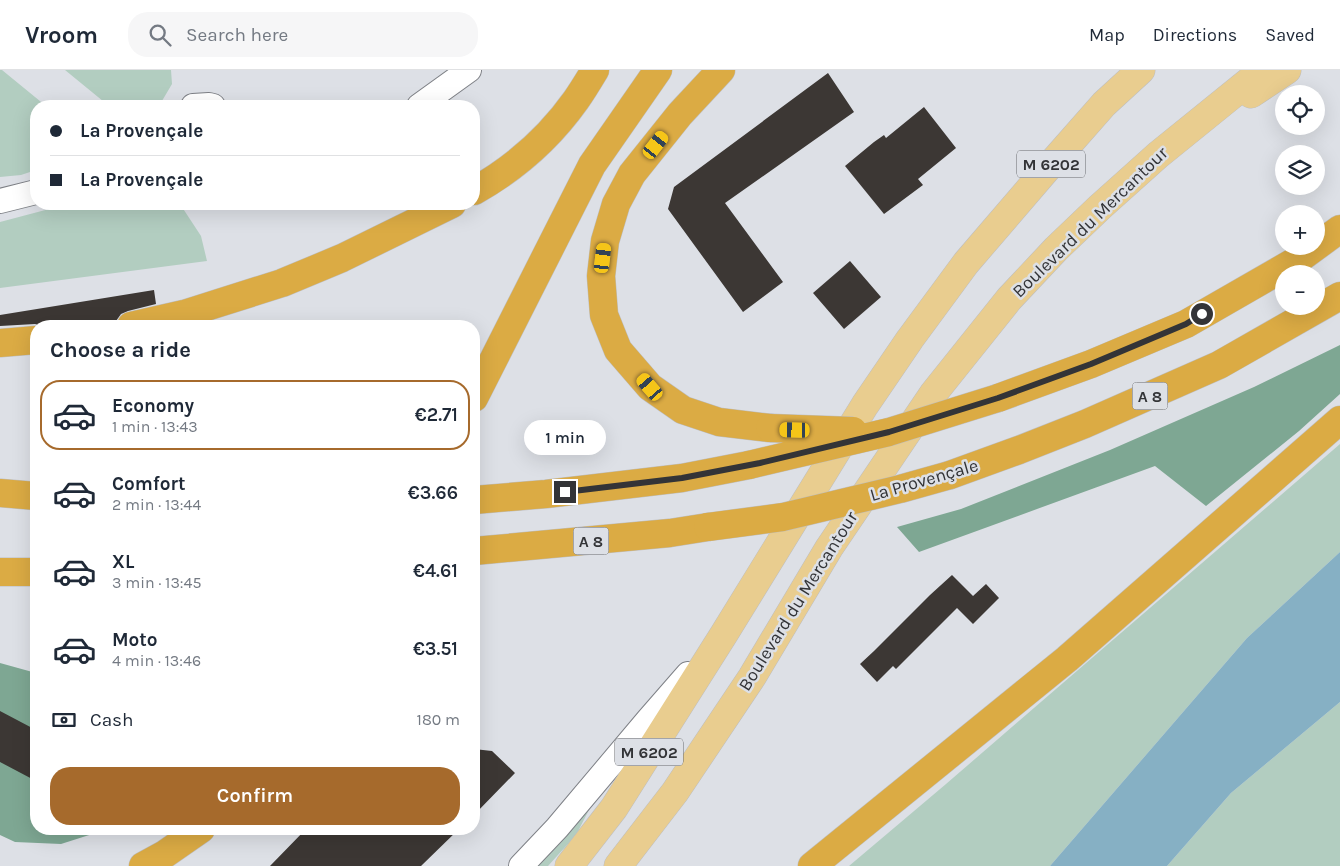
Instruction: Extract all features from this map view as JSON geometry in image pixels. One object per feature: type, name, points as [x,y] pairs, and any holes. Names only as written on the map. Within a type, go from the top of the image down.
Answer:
[{"type":"highway","points":[[480,187],[519,162],[547,136],[576,100],[595,70]]},
{"type":"highway","points":[[480,386],[592,165],[658,70]]},
{"type":"highway","points":[[721,70],[680,114],[632,174],[616,204],[605,241],[601,276],[604,315],[618,350],[650,387],[684,410],[720,422],[770,428],[889,432]]},
{"type":"highway","points":[[158,320],[184,314],[282,283],[342,258],[440,210]]},
{"type":"highway","points":[[480,500],[546,494],[682,478],[748,466],[889,432],[998,398],[1091,364],[1186,324],[1300,259],[1340,229]]},
{"type":"highway","name":"La Provençale","points":[[480,550],[670,533],[783,517],[950,475],[1085,424],[1219,365],[1340,296]]},
{"type":"highway","points":[[0,343],[30,340]]},
{"type":"highway","points":[[812,866],[1067,658],[1340,420]]},
{"type":"highway","points":[[0,493],[30,496]]},
{"type":"highway","points":[[0,572],[30,572]]},
{"type":"highway","points":[[143,866],[165,854],[192,835]]},
{"type":"main road","name":"M 6202","points":[[569,866],[614,808],[865,405],[966,263],[1104,104],[1140,70]]},
{"type":"main road","name":"Boulevard du Mercantour","points":[[618,866],[681,784],[752,677],[829,548],[933,394],[1009,299],[1100,207],[1158,155],[1263,70]]},
{"type":"main road","name":"M 6202","points":[[1158,155],[1288,70]]},
{"type":"street","points":[[428,100],[469,70]]},
{"type":"street","points":[[0,201],[30,194]]},
{"type":"street","points":[[521,866],[557,828],[724,634]]},
{"type":"green space","points":[[0,70],[2,70],[39,100],[30,100],[30,172],[0,177]]},
{"type":"green space","points":[[65,70],[171,70],[172,84],[163,100],[102,100]]},
{"type":"green space","points":[[45,210],[184,210],[201,236],[207,261],[0,288],[0,222]]},
{"type":"green space","points":[[1340,345],[1340,394],[1299,431],[1206,506],[1155,466],[919,552],[897,527],[961,509],[1110,450],[1254,387]]},
{"type":"green space","points":[[1340,444],[1340,552],[1247,638],[1050,866],[849,866],[946,784]]},
{"type":"green space","points":[[0,663],[30,671],[30,835],[89,835],[61,844],[15,842],[0,835]]},
{"type":"green space","points":[[1340,702],[1340,866],[1167,866],[1231,793]]},
{"type":"green space","points":[[585,808],[590,808],[576,835],[548,866],[530,866]]},
{"type":"water","points":[[1340,552],[1340,702],[1231,793],[1167,866],[1050,866],[1247,638]]},
{"type":"building","points":[[828,73],[854,112],[725,203],[783,282],[743,312],[668,209],[674,187]]},
{"type":"building","points":[[924,107],[956,148],[918,179],[923,185],[884,214],[845,166],[884,135],[886,138]]},
{"type":"building","points":[[850,261],[881,297],[844,329],[813,293]]},
{"type":"building","points":[[154,290],[156,304],[128,311],[121,314],[117,320],[30,320],[30,324],[0,326],[0,315]]},
{"type":"building","points":[[952,575],[973,596],[986,584],[999,598],[973,624],[957,608],[896,669],[893,666],[877,682],[860,664]]},
{"type":"building","points":[[0,711],[30,727],[30,778],[0,762]]},
{"type":"building","points":[[480,750],[492,751],[515,773],[480,809]]},
{"type":"building","points":[[300,835],[453,835],[421,866],[270,866]]},
{"type":"route","points":[[565,492],[682,478],[760,463],[889,432],[998,398],[1091,364],[1186,324],[1202,314]]}]
